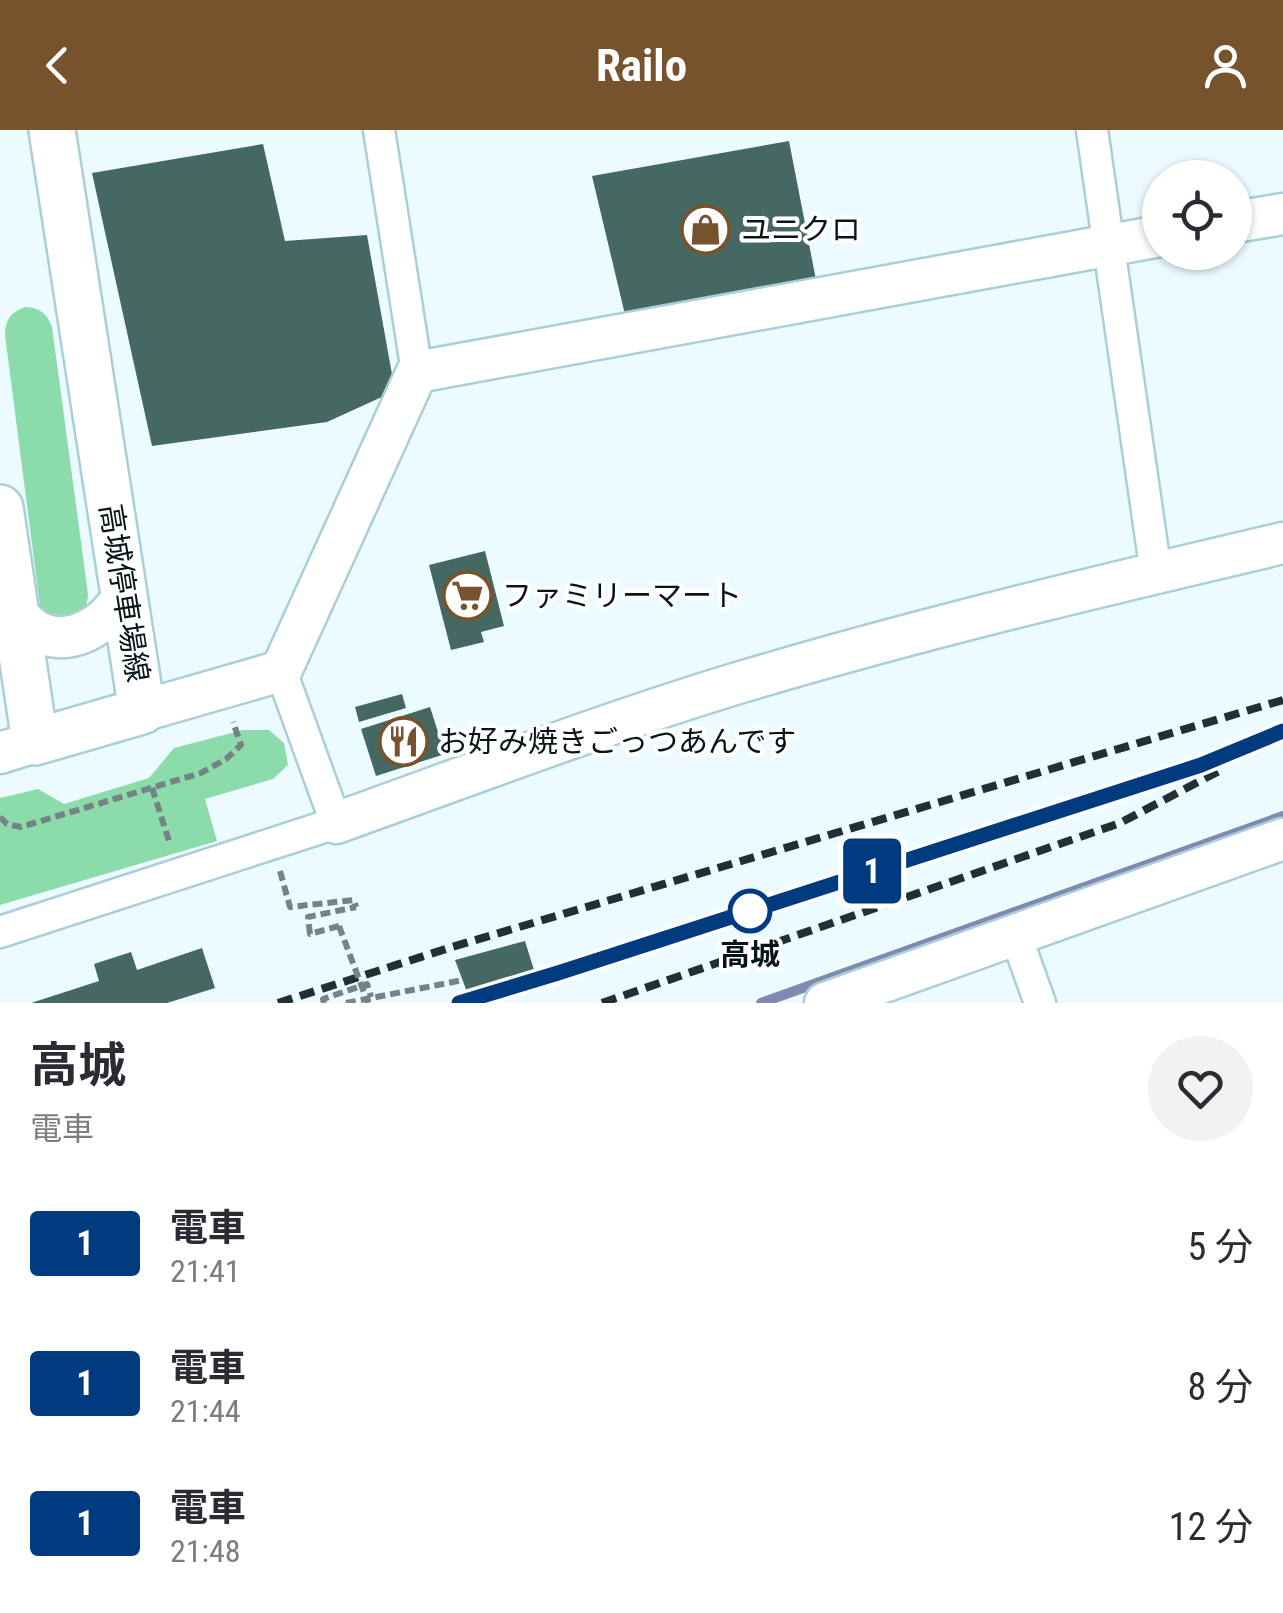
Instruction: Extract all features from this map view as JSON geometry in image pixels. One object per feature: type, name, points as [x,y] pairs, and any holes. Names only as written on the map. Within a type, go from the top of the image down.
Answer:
[{"type":"main road","name":"高城停車場線","points":[[0,508],[16,613],[18,748],[142,711],[52,130]]},
{"type":"street","points":[[336,823],[281,671],[417,372],[379,130]]},
{"type":"street","points":[[1092,130],[1156,572]]},
{"type":"street","points":[[1252,219],[1283,214]]},
{"type":"street","points":[[417,372],[1142,239]]},
{"type":"street","points":[[0,932],[336,823],[735,684],[934,627],[1283,543]]},
{"type":"street","points":[[16,613],[32,629],[50,636],[74,636],[97,626],[115,611],[124,594]]},
{"type":"street","points":[[142,711],[281,671]]},
{"type":"street","points":[[826,1003],[1283,839]]},
{"type":"street","points":[[1016,936],[1040,1003]]},
{"type":"path","points":[[0,817],[7,824],[22,827],[202,774],[241,745],[221,688]]},
{"type":"path","points":[[152,788],[179,874]]},
{"type":"path","points":[[273,844],[290,907],[354,900],[356,908],[308,918],[310,934],[339,926],[369,1000]]},
{"type":"path","points":[[346,1003],[463,980]]},
{"type":"path","points":[[324,1003],[323,999],[364,985]]},
{"type":"green space","points":[[25,307],[42,312],[52,327],[88,594],[82,611],[67,622],[46,615],[40,606],[5,335],[10,317]]},
{"type":"green space","points":[[243,730],[269,730],[284,743],[288,765],[273,779],[205,799],[217,841],[0,905],[0,798],[38,789],[64,804],[149,778],[174,748]]},
{"type":"building","name":"ユニクロ","points":[[789,141],[817,285],[626,319],[592,176]]},
{"type":"building","points":[[263,144],[285,241],[367,235],[395,391],[327,422],[152,446],[92,173]]},
{"type":"building","name":"ファミリーマート","points":[[485,551],[504,626],[481,632],[484,642],[451,650],[429,565]]},
{"type":"building","points":[[402,694],[406,708],[359,722],[355,707]]},
{"type":"building","name":"お好み焼きごっつあんです","points":[[430,707],[445,754],[376,776],[361,729]]},
{"type":"building","points":[[525,941],[534,970],[467,992],[455,960]]},
{"type":"building","points":[[202,948],[215,988],[167,1003],[31,1003],[99,981],[94,964],[131,952],[137,970]]},
{"type":"waterway","points":[[761,1003],[1283,816]]},
{"type":"railway","points":[[278,1003],[452,947],[1283,700]]},
{"type":"railway","points":[[458,1003],[1201,765],[1283,731]]},
{"type":"railway","points":[[602,1003],[1120,823],[1221,770]]},
{"type":"train","name":"1","points":[[459,1003],[1201,765],[1283,731]]},
{"type":"place","name":"ユニクロ","points":[[706,230]]},
{"type":"place","name":"ファミリーマート","points":[[467,596]]},
{"type":"place","name":"お好み焼きごっつあんです","points":[[403,742]]},
{"type":"place","name":"高城","points":[[750,911]]}]
